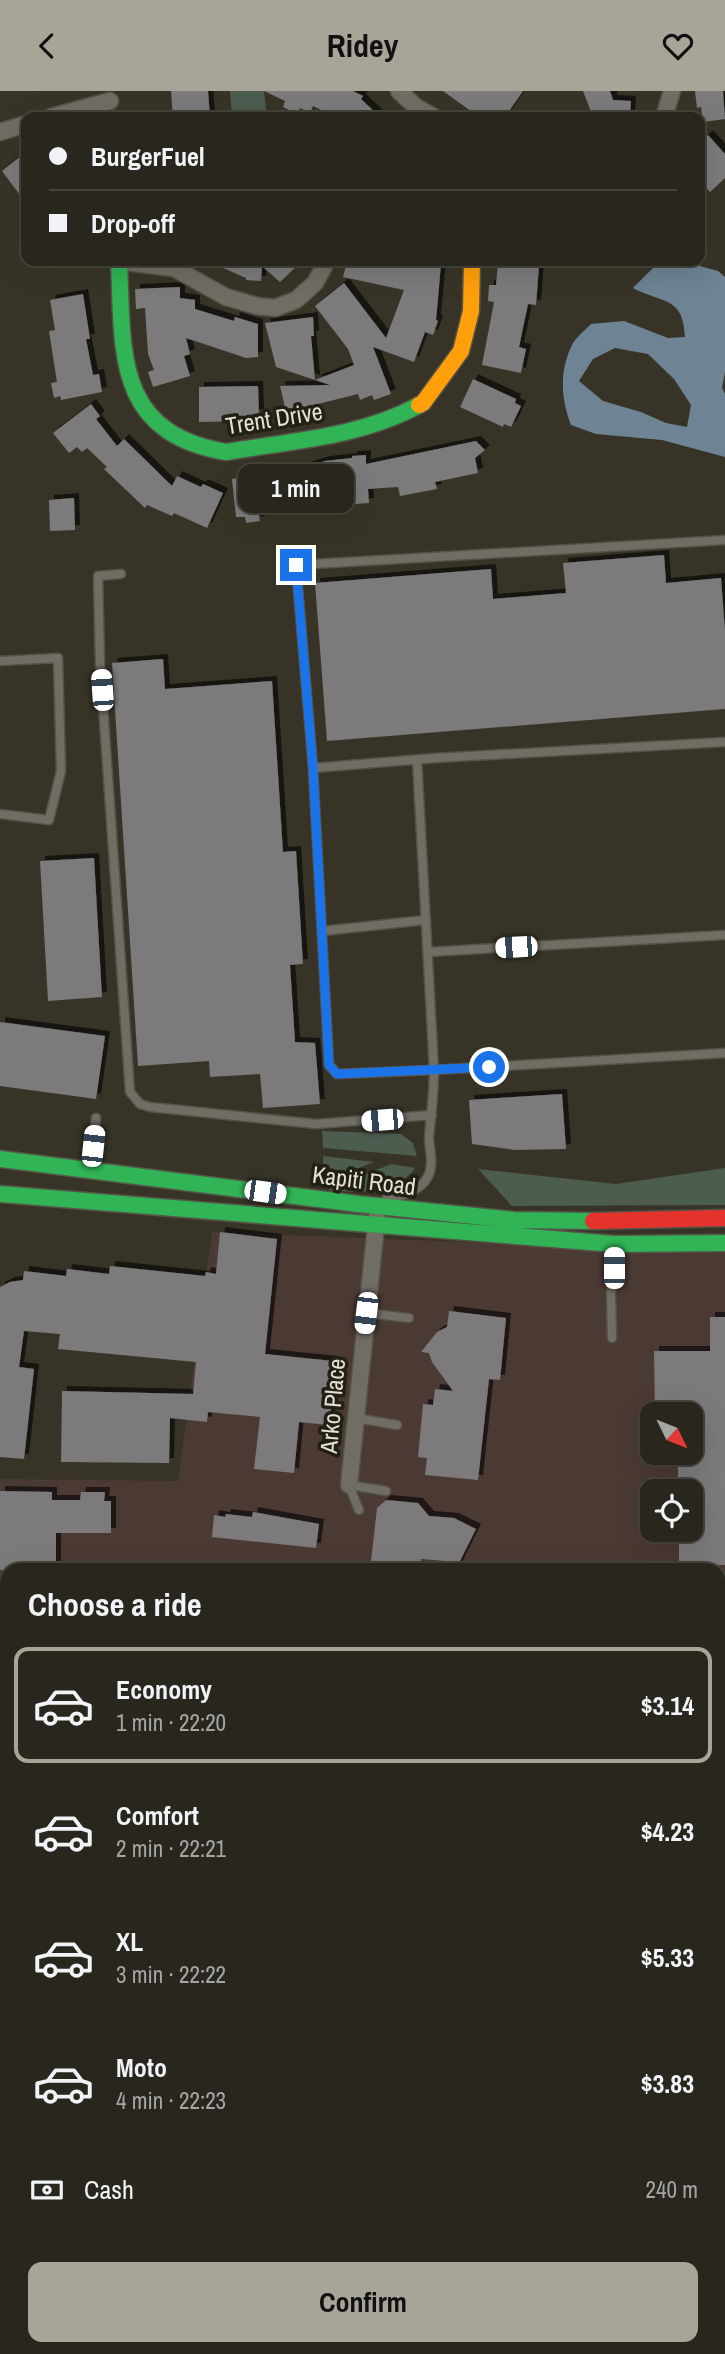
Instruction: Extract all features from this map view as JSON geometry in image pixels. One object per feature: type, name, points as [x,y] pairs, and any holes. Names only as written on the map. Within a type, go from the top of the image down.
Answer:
[{"type":"main road","name":"Trent Drive","points":[[118,266],[122,336],[128,377],[139,402],[156,422],[203,447],[226,452],[365,428],[397,418],[423,403],[461,351],[471,311],[472,266]]},
{"type":"main road","name":"Kapiti Road","points":[[0,1159],[514,1220],[725,1218]]},
{"type":"main road","name":"Kapiti Road","points":[[0,1194],[614,1244],[725,1243]]},
{"type":"main road","points":[[579,1221],[614,1244]]},
{"type":"street","points":[[399,91],[426,112]]},
{"type":"street","points":[[666,112],[672,91]]},
{"type":"street","points":[[65,112],[109,96]]},
{"type":"street","points":[[0,132],[21,126]]},
{"type":"street","points":[[158,266],[174,268],[226,297],[275,308],[296,300],[315,283],[324,266]]},
{"type":"street","name":"Arko Place","points":[[349,1485],[379,1206]]},
{"type":"lane","points":[[725,540],[296,565],[313,768],[331,1069],[337,1074],[725,1053]]},
{"type":"lane","points":[[121,574],[98,576],[100,663],[130,1093],[140,1104],[150,1107],[316,1124],[432,1115]]},
{"type":"lane","points":[[0,660],[58,658],[61,771],[48,820],[0,814]]},
{"type":"lane","points":[[313,768],[725,742]]},
{"type":"lane","points":[[379,1206],[386,1199],[415,1189],[428,1177],[431,1164],[429,1140],[434,1070],[417,760]]},
{"type":"lane","points":[[322,931],[426,920]]},
{"type":"lane","points":[[428,952],[725,935]]},
{"type":"lane","points":[[91,1170],[96,1118]]},
{"type":"lane","points":[[612,1338],[614,1244]]},
{"type":"lane","points":[[366,1313],[409,1318]]},
{"type":"lane","points":[[356,1418],[397,1425]]},
{"type":"lane","points":[[349,1485],[386,1491]]},
{"type":"lane","points":[[349,1485],[359,1510]]},
{"type":"shaded area","points":[[212,1232],[568,1246],[725,1246],[725,1563],[0,1563],[0,1479],[178,1481]]},
{"type":"green space","points":[[230,91],[264,91],[266,112],[232,112]]},
{"type":"green space","points":[[322,1131],[401,1134],[413,1143],[417,1156],[323,1148]]},
{"type":"green space","points":[[323,1156],[374,1162],[324,1182]]},
{"type":"green space","points":[[391,1164],[415,1168],[407,1177],[387,1188],[351,1192],[328,1190]]},
{"type":"green space","points":[[725,1168],[725,1205],[512,1206],[478,1169],[616,1184]]},
{"type":"water","points":[[655,266],[700,266],[718,271],[725,277],[725,372],[722,388],[725,394],[725,457],[662,440],[596,434],[571,425],[563,395],[563,375],[574,342],[591,324],[624,321],[668,338],[685,337],[676,308],[633,288]],"holes":[[[615,348],[648,354],[674,379],[691,405],[687,427],[666,423],[641,412],[603,401],[579,381],[593,359]]]},
{"type":"building","points":[[171,91],[208,91],[210,112],[173,112]]},
{"type":"building","points":[[264,91],[353,91],[363,96],[361,99],[375,112],[326,112],[313,106],[310,112],[300,108],[298,112],[293,112],[283,107],[285,101]]},
{"type":"building","points":[[443,91],[523,91],[508,112],[472,112]]},
{"type":"building","points":[[583,91],[610,91],[613,100],[631,101],[630,112],[591,112]]},
{"type":"building","points":[[695,91],[723,91],[725,119],[705,122],[705,112],[702,112],[701,107],[697,108]]},
{"type":"building","points":[[708,135],[725,154],[725,178],[710,192],[705,186],[705,138]]},
{"type":"building","points":[[21,156],[21,196],[2,171]]},
{"type":"building","points":[[218,266],[262,266],[261,281],[246,278]]},
{"type":"building","points":[[262,266],[297,266],[280,282]]},
{"type":"building","points":[[346,266],[441,266],[438,321],[433,335],[425,332],[414,362],[373,347],[391,394],[374,400],[372,395],[360,400],[358,394],[286,412],[280,386],[330,385],[315,380],[354,365],[348,349],[315,306],[344,283],[386,338],[404,290],[343,277]]},
{"type":"building","points":[[498,266],[539,266],[536,305],[528,304],[519,347],[526,349],[521,373],[482,365],[494,302],[488,301],[489,285],[496,285]]},
{"type":"building","points":[[180,287],[180,298],[195,300],[195,309],[234,321],[235,317],[258,324],[258,357],[246,358],[186,338],[190,354],[184,356],[190,376],[153,387],[148,372],[154,370],[148,354],[145,308],[136,309],[135,289]]},
{"type":"building","points":[[83,294],[90,339],[86,339],[93,375],[99,374],[102,392],[61,400],[60,396],[54,398],[51,383],[57,382],[49,331],[55,330],[50,300]]},
{"type":"building","points":[[313,317],[314,336],[311,336],[315,380],[276,367],[265,323]]},
{"type":"building","points":[[473,379],[516,399],[515,403],[521,406],[511,427],[504,424],[503,427],[460,407]]},
{"type":"building","points":[[258,386],[259,414],[250,415],[250,421],[199,422],[199,387]]},
{"type":"building","points":[[91,404],[100,416],[96,419],[117,446],[124,439],[172,486],[177,476],[223,493],[207,528],[174,513],[172,516],[147,505],[145,508],[104,469],[107,467],[87,448],[82,452],[77,447],[69,453],[53,433]]},
{"type":"building","points":[[476,441],[485,450],[475,458],[478,473],[435,482],[437,489],[400,496],[398,487],[368,489],[369,503],[340,505],[339,497],[288,512],[259,515],[260,521],[246,523],[245,517],[236,517],[232,479],[256,476],[256,481],[352,456],[366,455],[366,464]]},
{"type":"building","points":[[74,498],[75,530],[50,531],[49,500]]},
{"type":"building","points":[[664,555],[666,583],[721,578],[725,631],[725,709],[327,741],[315,583],[491,569],[493,599],[566,593],[563,563]]},
{"type":"building","points":[[163,659],[165,689],[272,681],[283,852],[296,851],[303,964],[290,965],[295,1042],[315,1043],[320,1104],[263,1108],[260,1074],[210,1077],[209,1061],[138,1066],[112,663]]},
{"type":"building","points":[[94,858],[102,997],[48,1001],[40,861]]},
{"type":"building","points":[[0,1022],[105,1036],[96,1099],[0,1086]]},
{"type":"building","points":[[562,1094],[566,1149],[515,1150],[472,1144],[469,1100]]},
{"type":"building","points":[[220,1232],[277,1239],[265,1354],[333,1361],[333,1366],[337,1366],[329,1425],[299,1422],[294,1473],[254,1469],[260,1417],[208,1412],[207,1422],[170,1418],[169,1463],[61,1462],[62,1391],[193,1394],[196,1362],[58,1349],[60,1334],[24,1331],[19,1367],[34,1369],[24,1459],[0,1457],[0,1287],[23,1280],[24,1271],[66,1276],[67,1269],[109,1274],[110,1266],[205,1276],[206,1272],[216,1274]]},
{"type":"building","points":[[449,1311],[506,1318],[500,1380],[489,1379],[478,1480],[425,1475],[427,1458],[418,1457],[423,1404],[433,1405],[435,1389],[453,1391],[432,1362],[429,1353],[421,1352],[437,1332],[447,1327]]},
{"type":"building","points":[[710,1317],[725,1317],[725,1563],[679,1563],[679,1542],[703,1542],[703,1479],[678,1479],[678,1467],[661,1465],[704,1465],[704,1402],[655,1402],[654,1351],[710,1351]]},
{"type":"building","points":[[0,1491],[52,1492],[52,1500],[80,1500],[81,1492],[105,1492],[104,1501],[111,1501],[111,1533],[56,1533],[56,1563],[0,1563]]},
{"type":"building","points":[[386,1500],[418,1503],[429,1516],[454,1518],[476,1529],[459,1563],[421,1559],[420,1563],[371,1561],[377,1508]]},
{"type":"building","points":[[253,1512],[319,1524],[316,1548],[212,1537],[214,1515],[252,1517]]},
{"type":"traffic: fast","points":[[119,266],[125,356],[132,383],[144,407],[163,427],[189,442],[226,452],[300,441],[373,424],[419,405]]},
{"type":"traffic: fast","points":[[0,1159],[358,1204],[514,1220],[593,1221]]},
{"type":"traffic: fast","points":[[0,1194],[614,1244],[725,1243]]},
{"type":"traffic: slow","points":[[419,405],[461,351],[471,311],[472,266]]},
{"type":"traffic: jam","points":[[593,1221],[725,1218]]},
{"type":"route","points":[[296,565],[313,768],[329,1065],[337,1074],[489,1067]]}]
